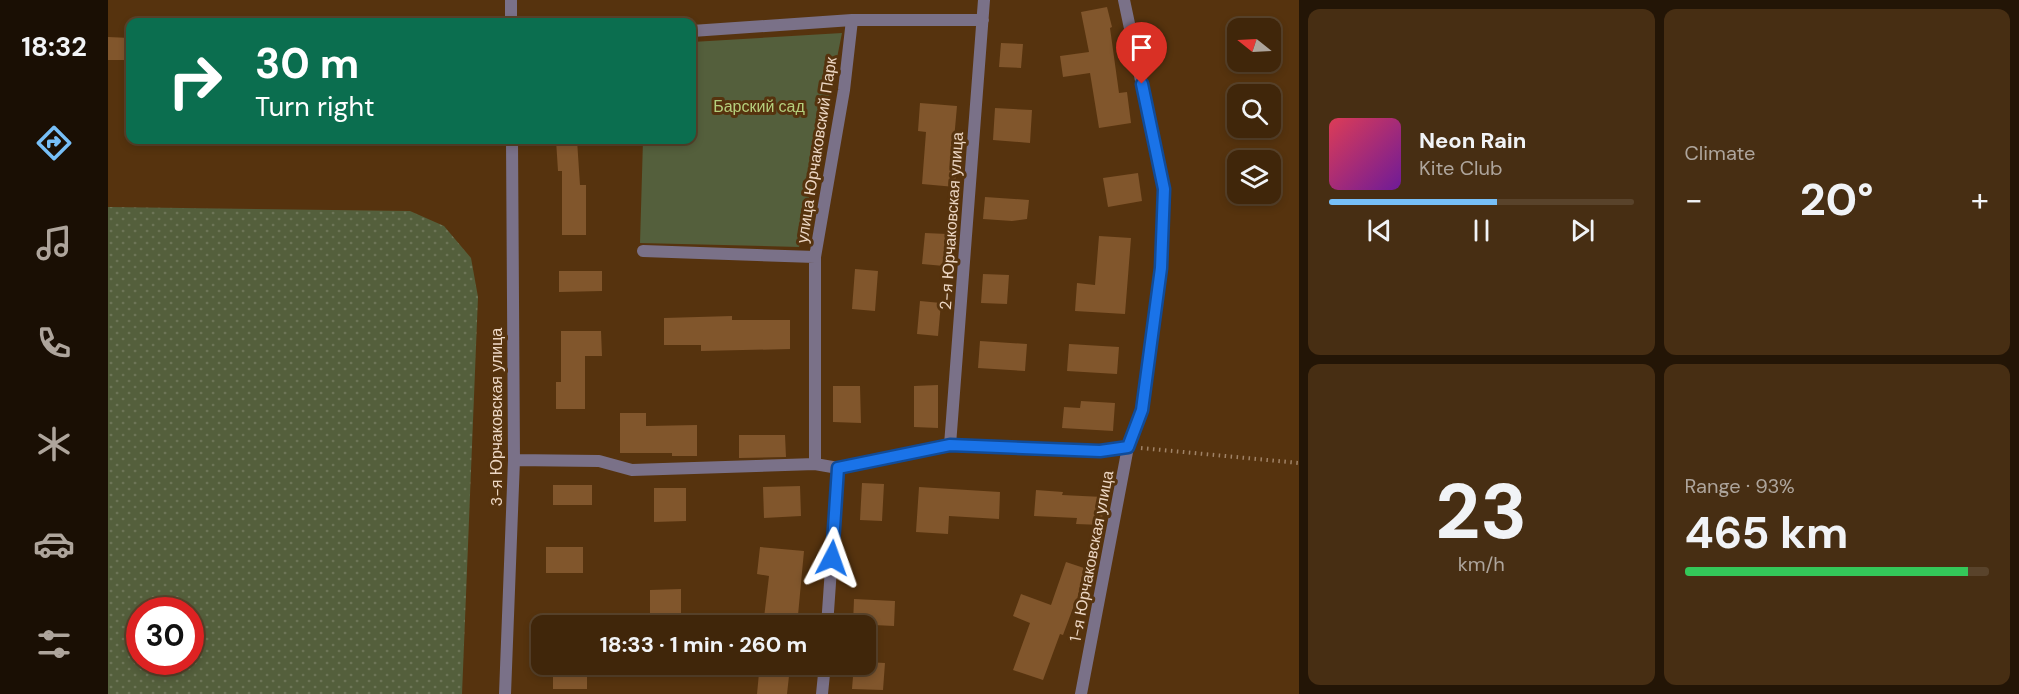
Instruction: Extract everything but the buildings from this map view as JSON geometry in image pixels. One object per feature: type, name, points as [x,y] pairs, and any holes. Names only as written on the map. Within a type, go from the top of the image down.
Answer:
[{"type":"street","points":[[511,0],[511,18]]},
{"type":"street","name":"2-я Юрчаковская улица","points":[[950,445],[984,0]]},
{"type":"street","name":"1-я Юрчаковская улица","points":[[1081,694],[1128,447],[1142,410],[1161,268],[1164,189],[1124,0]]},
{"type":"street","points":[[696,31],[852,20],[983,20]]},
{"type":"street","name":"улица Юрчаковский Парк","points":[[642,251],[815,257],[844,90],[852,20]]},
{"type":"street","name":"3-я Юрчаковская улица","points":[[505,694],[514,460],[512,144]]},
{"type":"street","points":[[815,257],[815,464]]},
{"type":"street","points":[[514,460],[599,461],[632,470],[815,464],[838,468],[950,445],[1100,451],[1128,447]]},
{"type":"street","points":[[828,615],[838,468]]},
{"type":"street","points":[[822,694],[824,675]]},
{"type":"path","points":[[1128,447],[1299,463]]},
{"type":"green space","name":"Барский сад","points":[[842,33],[799,247],[640,243],[643,144],[696,144],[696,42]]},
{"type":"green space","points":[[108,207],[410,211],[444,226],[471,258],[478,297],[462,694],[108,694]]},
{"type":"route","points":[[832,558],[838,468],[950,445],[1100,451],[1128,447],[1142,410],[1162,248],[1164,189],[1142,84]]}]
